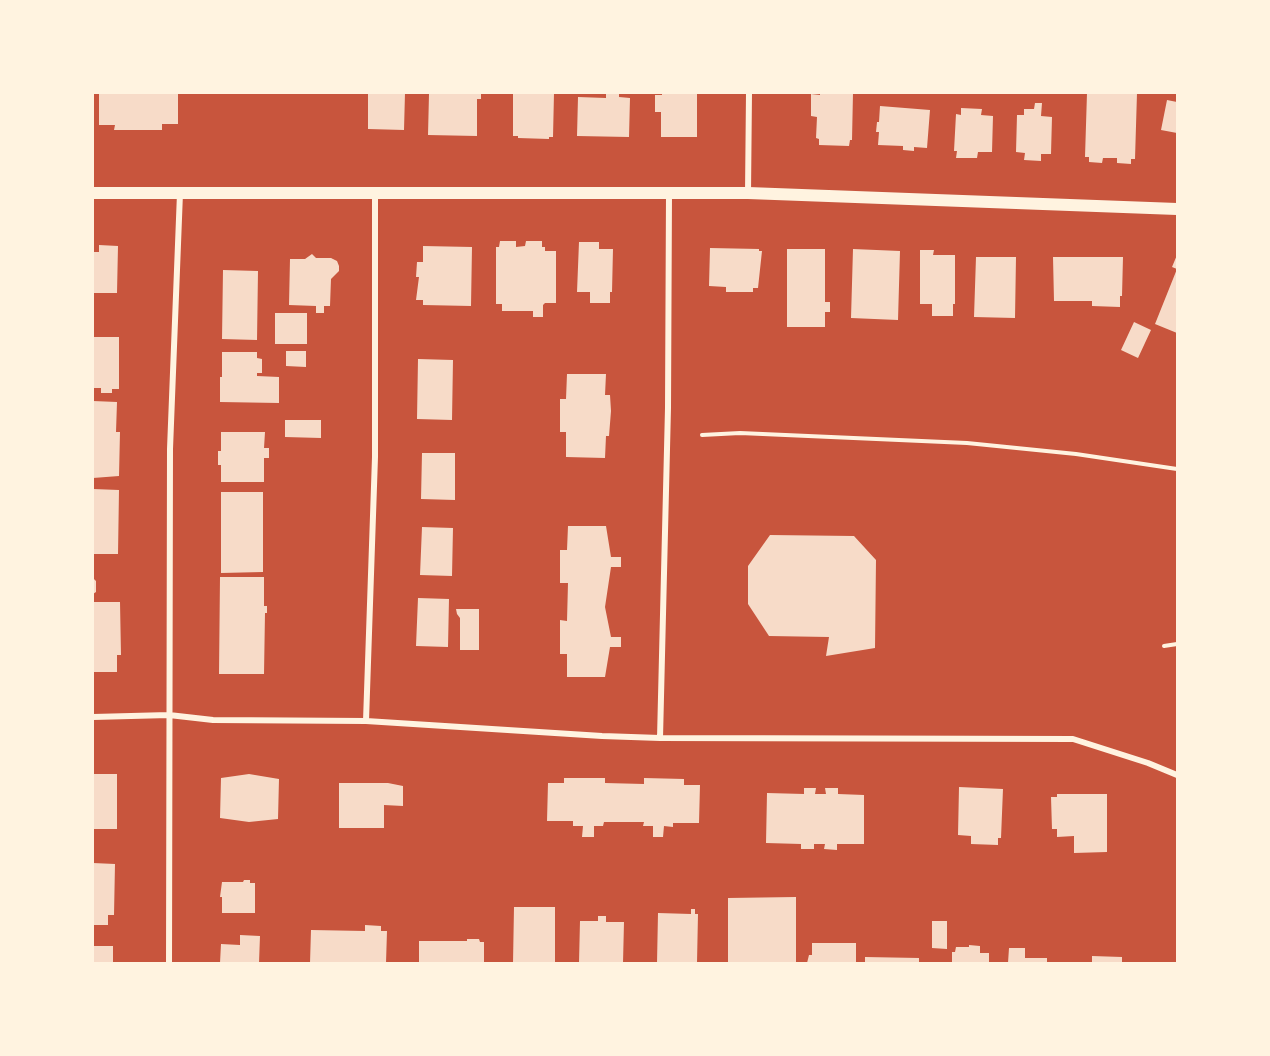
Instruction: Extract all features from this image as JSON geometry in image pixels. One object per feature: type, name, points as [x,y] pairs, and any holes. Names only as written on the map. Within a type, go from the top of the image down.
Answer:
[{"type":"main road","points":[[93,193],[748,193],[1177,209]]},
{"type":"street","points":[[748,193],[749,93]]},
{"type":"street","points":[[169,963],[170,449],[180,193]]},
{"type":"street","points":[[366,721],[375,457],[375,194]]},
{"type":"street","points":[[660,738],[668,408],[669,194]]},
{"type":"street","points":[[93,717],[169,716],[213,720],[366,721],[660,738],[1073,739],[1148,763],[1177,775]]},
{"type":"path","points":[[702,435],[740,433],[967,443],[1076,454],[1177,469]]},
{"type":"path","points":[[1164,646],[1177,644]]},
{"type":"building","points":[[99,93],[178,93],[178,124],[162,124],[162,130],[114,130],[115,125],[99,125]]},
{"type":"building","points":[[368,93],[405,93],[404,130],[368,129]]},
{"type":"building","points":[[481,93],[481,99],[477,99],[477,136],[428,135],[429,94]]},
{"type":"building","points":[[513,93],[554,93],[553,137],[549,139],[513,136]]},
{"type":"building","points":[[606,93],[619,93],[619,97],[630,98],[629,137],[577,136],[578,97],[606,98]]},
{"type":"building","points":[[662,93],[697,93],[697,137],[661,137],[661,112],[655,112],[655,95],[662,95]]},
{"type":"building","points":[[820,93],[853,93],[852,140],[849,146],[819,145],[819,139],[816,138],[817,117],[811,116],[811,94],[820,95]]},
{"type":"building","points":[[1087,93],[1137,93],[1135,159],[1131,159],[1131,164],[1117,163],[1117,158],[1103,158],[1102,163],[1089,162],[1089,157],[1085,157]]},
{"type":"building","points":[[1167,100],[1177,102],[1177,133],[1161,130]]},
{"type":"building","points":[[1035,103],[1042,103],[1041,116],[1052,117],[1051,154],[1041,154],[1041,161],[1024,160],[1025,153],[1016,152],[1017,115],[1024,115],[1024,109],[1034,109]]},
{"type":"building","points":[[880,106],[930,110],[927,148],[914,147],[914,151],[903,150],[903,146],[878,145],[879,132],[876,132]]},
{"type":"building","points":[[961,108],[982,109],[981,115],[993,116],[992,152],[978,152],[977,158],[956,158],[957,151],[954,151],[956,114],[961,115]]},
{"type":"building","points":[[500,241],[516,241],[516,247],[525,246],[526,241],[542,241],[545,251],[556,251],[556,303],[543,305],[543,317],[533,317],[533,311],[502,311],[502,304],[496,304],[496,247],[499,247]]},
{"type":"building","points":[[579,242],[599,242],[599,249],[613,249],[610,303],[590,303],[590,292],[577,292]]},
{"type":"building","points":[[99,245],[118,246],[117,293],[93,293],[93,252],[99,252]]},
{"type":"building","points":[[423,246],[472,247],[471,306],[423,305],[423,300],[416,300],[419,277],[416,277],[417,262],[423,262]]},
{"type":"building","points":[[710,248],[759,249],[762,251],[758,288],[753,288],[753,292],[726,292],[726,287],[709,286]]},
{"type":"building","points":[[787,249],[825,249],[825,302],[830,302],[830,312],[825,312],[825,327],[787,327]]},
{"type":"building","points":[[853,249],[900,251],[898,320],[851,318]]},
{"type":"building","points":[[920,250],[934,250],[933,255],[955,255],[953,316],[932,316],[932,304],[920,304]]},
{"type":"building","points":[[312,254],[316,258],[331,258],[337,261],[339,266],[339,271],[331,279],[330,306],[324,306],[324,313],[316,313],[316,306],[289,305],[290,259],[305,259]]},
{"type":"building","points":[[1177,255],[1177,269],[1172,267]]},
{"type":"building","points":[[976,257],[1016,257],[1015,318],[974,317]]},
{"type":"building","points":[[1053,257],[1123,257],[1120,307],[1092,306],[1092,301],[1054,301]]},
{"type":"building","points":[[1177,269],[1177,333],[1155,324]]},
{"type":"building","points":[[223,270],[258,271],[257,340],[222,339]]},
{"type":"building","points":[[275,313],[307,313],[307,344],[275,344]]},
{"type":"building","points":[[1134,322],[1151,330],[1138,358],[1121,350]]},
{"type":"building","points":[[93,337],[119,337],[119,389],[112,389],[112,393],[101,393],[101,388],[93,388]]},
{"type":"building","points":[[286,351],[306,351],[306,367],[286,366]]},
{"type":"building","points":[[222,352],[257,352],[257,358],[262,359],[262,373],[257,373],[257,376],[279,377],[279,403],[220,402]]},
{"type":"building","points":[[418,359],[453,360],[452,420],[417,419]]},
{"type":"building","points":[[567,374],[606,374],[605,395],[610,395],[611,411],[605,458],[566,457],[566,432],[560,432],[560,399],[566,399]]},
{"type":"building","points":[[93,401],[117,402],[116,432],[120,432],[119,476],[93,478]]},
{"type":"building","points":[[285,420],[321,420],[321,438],[285,437]]},
{"type":"building","points":[[221,432],[265,432],[264,448],[269,448],[269,458],[264,458],[264,482],[221,482],[218,451],[221,451]]},
{"type":"building","points":[[422,453],[455,453],[455,500],[421,499]]},
{"type":"building","points":[[93,489],[119,490],[118,554],[93,554]]},
{"type":"building","points":[[221,492],[263,492],[263,572],[221,573]]},
{"type":"building","points":[[568,526],[606,526],[611,557],[621,557],[621,567],[611,567],[605,607],[611,637],[621,637],[621,647],[610,647],[605,677],[567,677],[567,654],[560,654],[560,620],[567,621],[568,583],[560,583],[560,550],[567,550]]},
{"type":"building","points":[[422,527],[453,528],[452,576],[420,575]]},
{"type":"building","points":[[770,535],[854,536],[876,560],[875,648],[826,656],[829,637],[769,636],[748,604],[748,566]]},
{"type":"building","points":[[220,577],[264,577],[264,606],[267,606],[267,613],[265,613],[264,674],[219,674]]},
{"type":"building","points":[[93,578],[96,581],[96,592],[93,594]]},
{"type":"building","points":[[418,598],[449,599],[448,647],[416,646]]},
{"type":"building","points":[[93,602],[120,602],[121,655],[117,655],[117,672],[93,672]]},
{"type":"building","points":[[456,609],[479,609],[479,650],[460,650],[460,618]]},
{"type":"building","points":[[93,774],[117,774],[117,829],[93,829]]},
{"type":"building","points":[[249,774],[279,779],[278,819],[249,822],[220,818],[221,778]]},
{"type":"building","points":[[564,778],[605,778],[605,783],[644,784],[644,778],[684,779],[684,785],[700,785],[699,823],[673,823],[673,827],[664,826],[663,837],[653,837],[653,826],[643,826],[644,822],[604,822],[603,826],[594,826],[594,837],[582,837],[583,826],[573,826],[573,821],[547,821],[548,783],[564,783]]},
{"type":"building","points":[[339,783],[388,783],[403,786],[403,806],[384,805],[384,828],[339,828]]},
{"type":"building","points":[[959,787],[1003,789],[1001,838],[998,838],[998,845],[971,844],[971,836],[958,835]]},
{"type":"building","points":[[804,788],[816,788],[815,794],[826,794],[825,788],[838,788],[838,794],[864,795],[864,844],[837,844],[837,850],[824,849],[825,844],[814,844],[814,849],[801,849],[801,844],[766,843],[767,793],[804,794]]},
{"type":"building","points":[[1057,794],[1107,794],[1107,852],[1074,853],[1074,836],[1057,837],[1057,829],[1052,829],[1051,797],[1057,797]]},
{"type":"building","points":[[93,863],[115,864],[114,915],[108,915],[108,925],[93,925]]},
{"type":"building","points":[[244,880],[255,883],[255,913],[222,913],[222,897],[220,897],[222,882],[243,882]]},
{"type":"building","points":[[796,897],[796,963],[728,963],[728,898]]},
{"type":"building","points":[[514,907],[555,907],[555,963],[513,963]]},
{"type":"building","points":[[691,909],[695,909],[695,914],[698,914],[697,963],[657,963],[658,913],[691,914]]},
{"type":"building","points":[[598,916],[606,916],[606,922],[624,922],[623,963],[579,963],[580,921],[598,921]]},
{"type":"building","points":[[932,921],[947,921],[947,949],[932,948]]},
{"type":"building","points":[[365,925],[381,926],[381,931],[387,931],[386,963],[310,963],[311,930],[365,931]]},
{"type":"building","points":[[240,935],[260,936],[259,963],[220,963],[221,944],[240,945]]},
{"type":"building","points":[[467,939],[479,939],[480,942],[484,942],[484,963],[419,963],[419,941],[467,941]]},
{"type":"building","points":[[812,943],[856,943],[856,963],[807,963],[809,955],[812,955]]},
{"type":"building","points":[[969,945],[980,946],[980,953],[989,953],[989,963],[952,963],[952,952],[955,952],[956,947],[969,947]]},
{"type":"building","points":[[93,946],[113,946],[113,963],[93,963]]},
{"type":"building","points":[[1009,948],[1025,948],[1025,958],[1047,958],[1047,963],[1008,963]]},
{"type":"building","points":[[1092,956],[1122,957],[1122,963],[1092,963]]},
{"type":"building","points":[[865,957],[919,958],[919,963],[865,963]]}]
